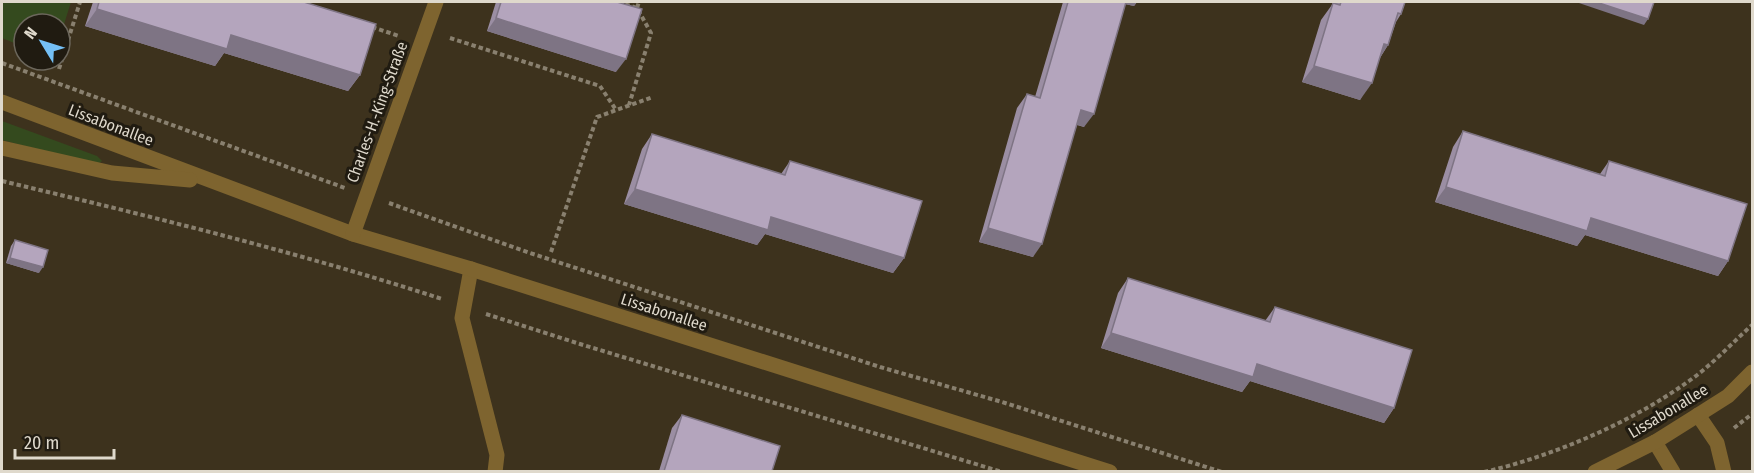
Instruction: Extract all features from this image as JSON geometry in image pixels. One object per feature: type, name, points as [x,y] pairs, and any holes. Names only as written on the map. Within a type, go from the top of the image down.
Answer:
[{"type":"street","name":"Charles-H.-King-Straße","points":[[353,234],[436,2]]},
{"type":"street","name":"Lissabonallee","points":[[2,102],[353,234],[471,269],[1110,471]]},
{"type":"street","name":"Lissabonallee","points":[[2,148],[112,173],[208,181]]},
{"type":"street","points":[[471,269],[462,318],[497,455],[495,471]]},
{"type":"street","name":"Lissabonallee","points":[[1595,471],[1655,442],[1698,415],[1728,396],[1752,372]]},
{"type":"street","points":[[1698,415],[1717,443],[1724,471]]},
{"type":"street","points":[[1655,442],[1673,471]]},
{"type":"path","points":[[72,31],[81,2]]},
{"type":"path","points":[[618,2],[637,8],[651,33],[629,105]]},
{"type":"path","points":[[637,8],[639,2]]},
{"type":"path","points":[[367,26],[399,36]]},
{"type":"path","points":[[450,38],[600,86],[616,110]]},
{"type":"path","points":[[2,63],[318,178]]},
{"type":"path","points":[[551,252],[597,117],[653,97]]},
{"type":"path","points":[[2,181],[209,232],[392,282],[432,296]]},
{"type":"path","points":[[424,216],[530,253],[880,367],[1002,402],[1222,471]]},
{"type":"path","points":[[488,314],[580,344],[1002,471]]},
{"type":"path","points":[[1484,471],[1554,451],[1641,411],[1688,382],[1752,325]]},
{"type":"green space","points":[[2,2],[71,2],[68,12],[12,12],[12,42],[2,38]]},
{"type":"green space","points":[[2,121],[97,156],[102,161],[98,164],[90,163],[2,140]]},
{"type":"building","points":[[99,2],[304,2],[376,24],[360,75],[231,35],[227,49],[97,9]]},
{"type":"building","points":[[501,2],[617,2],[642,9],[626,59],[496,18]]},
{"type":"building","points":[[1068,2],[1126,2],[1094,114],[1081,110],[1042,244],[988,228],[1027,94],[1040,98]]},
{"type":"building","points":[[1341,2],[1405,2],[1401,14],[1398,13],[1388,45],[1384,44],[1372,83],[1314,66],[1333,3],[1340,5]]},
{"type":"building","points":[[1596,2],[1654,2],[1648,19]]},
{"type":"building","points":[[1463,131],[1605,176],[1609,161],[1747,204],[1728,261],[1591,218],[1587,231],[1446,187]]},
{"type":"building","points":[[652,134],[785,175],[790,161],[922,201],[904,258],[771,217],[768,230],[635,189]]},
{"type":"building","points":[[15,240],[48,250],[43,267],[10,258]]},
{"type":"building","points":[[1128,278],[1270,322],[1275,307],[1412,350],[1394,408],[1257,364],[1253,377],[1111,333]]},
{"type":"building","points":[[682,415],[780,446],[772,471],[664,471]]}]
